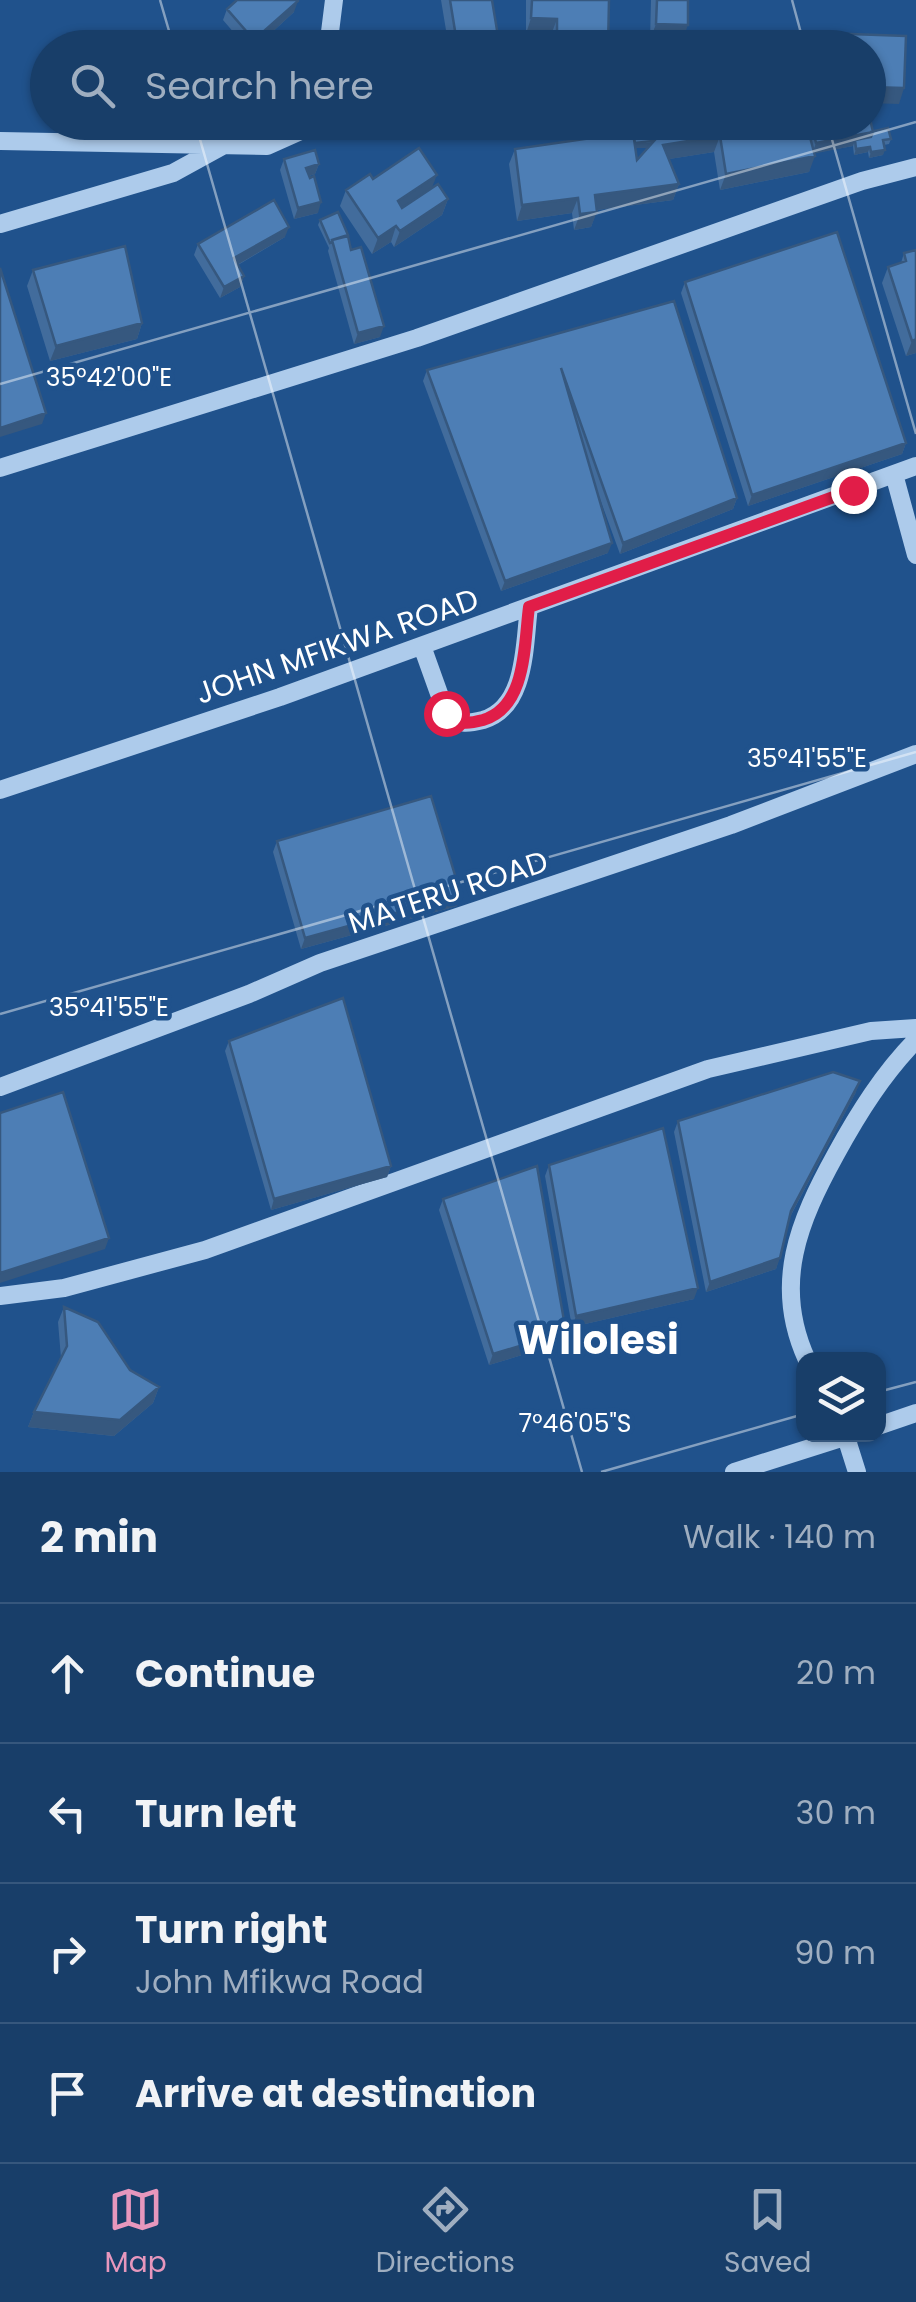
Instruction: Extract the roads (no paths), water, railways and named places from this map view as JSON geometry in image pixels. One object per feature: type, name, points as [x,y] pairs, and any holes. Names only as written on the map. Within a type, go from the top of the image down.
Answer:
[{"type":"street","points":[[330,30],[334,0]]},
{"type":"street","points":[[0,142],[224,145],[283,140]]},
{"type":"street","points":[[0,224],[172,174],[224,145]]},
{"type":"street","points":[[0,468],[417,338],[862,181],[916,167]]},
{"type":"street","name":"JOHN MFIKWA ROAD","points":[[0,790],[280,697],[916,466]]},
{"type":"street","points":[[894,474],[916,555]]},
{"type":"street","points":[[422,646],[446,713],[454,721],[467,724],[494,716],[518,684],[529,607]]},
{"type":"street","name":"MATERU ROAD","points":[[0,1087],[123,1043],[320,963],[731,825],[916,754]]},
{"type":"street","points":[[0,1296],[64,1288],[205,1250],[708,1069],[870,1031],[916,1028]]},
{"type":"street","points":[[805,1352],[791,1295],[792,1260],[799,1228],[857,1115],[916,1040]]},
{"type":"street","points":[[886,1423],[916,1414]]},
{"type":"street","points":[[734,1472],[827,1442]]},
{"type":"street","points":[[851,1442],[857,1472]]},
{"type":"district","name":"Wilolesi","points":[[598,1340]]}]
